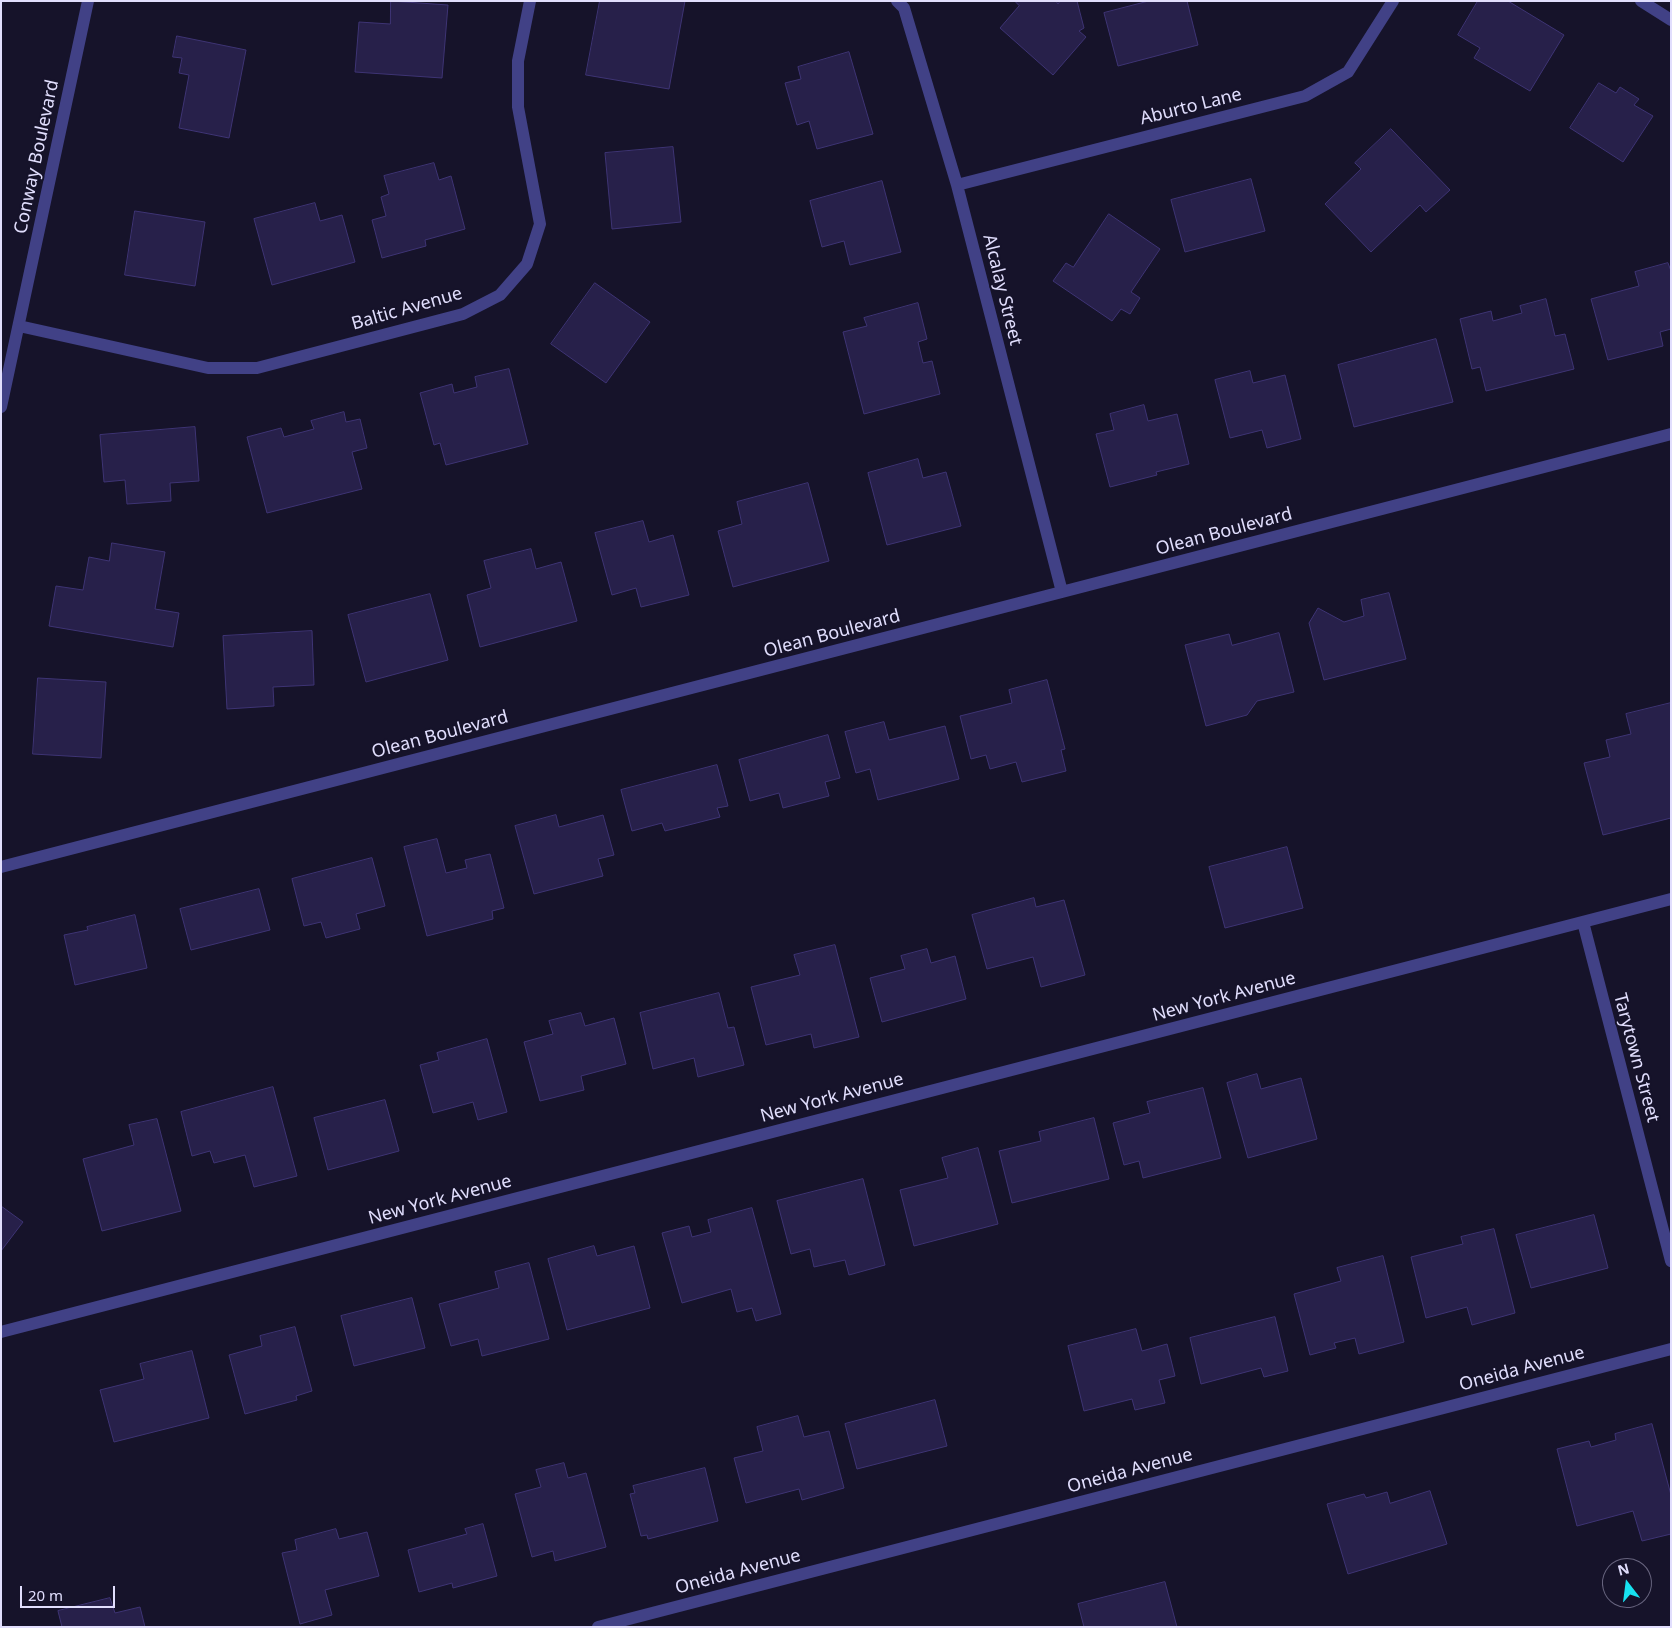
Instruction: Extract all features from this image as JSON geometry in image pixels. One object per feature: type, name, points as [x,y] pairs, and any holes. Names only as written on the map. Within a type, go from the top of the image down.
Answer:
[{"type":"street","name":"Conway Boulevard","points":[[1,407],[88,1]]},
{"type":"street","name":"Baltic Avenue","points":[[19,326],[208,368],[257,368],[463,314],[500,295],[527,264],[540,224],[518,107],[518,62],[530,1]]},
{"type":"street","name":"Alcalay Street","points":[[897,1],[904,8],[956,185],[1062,592]]},
{"type":"street","name":"Aburto Lane","points":[[956,185],[1305,96],[1348,72],[1393,1]]},
{"type":"street","points":[[1641,1],[1671,20]]},
{"type":"street","name":"Olean Boulevard","points":[[1,867],[1671,434]]},
{"type":"street","name":"New York Avenue","points":[[1,1332],[1671,899]]},
{"type":"street","name":"Tarytown Street","points":[[1583,922],[1671,1261]]},
{"type":"street","name":"Oneida Avenue","points":[[598,1627],[1671,1349]]},
{"type":"building","points":[[391,1],[448,5],[442,78],[355,72],[359,22],[390,24]]},
{"type":"building","points":[[600,1],[685,1],[669,89],[586,75]]},
{"type":"building","points":[[1015,1],[1056,1],[1058,4],[1060,1],[1077,1],[1084,28],[1079,31],[1086,37],[1053,75],[1000,28],[1019,6]]},
{"type":"building","points":[[1149,1],[1187,1],[1198,45],[1118,66],[1104,13]]},
{"type":"building","points":[[1478,1],[1508,1],[1564,35],[1530,91],[1474,58],[1480,48],[1458,35]]},
{"type":"building","points":[[177,36],[246,50],[229,138],[179,128],[189,75],[179,73],[182,58],[173,57]]},
{"type":"building","points":[[849,52],[873,134],[817,149],[809,121],[797,125],[785,83],[801,79],[798,67]]},
{"type":"building","points":[[1599,83],[1616,93],[1620,87],[1639,99],[1634,105],[1653,116],[1623,162],[1570,128]]},
{"type":"building","points":[[1391,129],[1450,190],[1426,212],[1420,205],[1371,252],[1325,204],[1361,169],[1355,163]]},
{"type":"building","points":[[673,147],[681,222],[612,229],[605,153]]},
{"type":"building","points":[[434,163],[439,180],[451,176],[465,229],[425,240],[426,246],[382,258],[372,220],[386,216],[381,197],[389,194],[384,176]]},
{"type":"building","points":[[1251,179],[1265,231],[1185,252],[1171,200]]},
{"type":"building","points":[[882,181],[901,252],[850,265],[844,241],[822,247],[810,201]]},
{"type":"building","points":[[315,203],[320,221],[342,215],[355,262],[272,285],[254,219]]},
{"type":"building","points":[[135,211],[205,222],[195,286],[125,275]]},
{"type":"building","points":[[1109,214],[1160,249],[1131,292],[1140,298],[1130,314],[1121,309],[1112,321],[1053,281],[1066,263],[1073,267]]},
{"type":"building","points":[[1668,263],[1671,271],[1671,329],[1660,332],[1663,346],[1608,360],[1591,299],[1639,286],[1635,272]]},
{"type":"building","points":[[595,283],[650,322],[606,383],[551,344]]},
{"type":"building","points":[[1546,299],[1555,336],[1565,334],[1574,369],[1486,391],[1480,367],[1472,369],[1460,319],[1491,311],[1493,321],[1522,313],[1520,306]]},
{"type":"building","points":[[918,303],[927,339],[918,342],[923,363],[932,361],[940,394],[864,414],[843,332],[867,326],[864,318]]},
{"type":"building","points":[[1436,339],[1453,402],[1354,427],[1338,365]]},
{"type":"building","points":[[509,369],[528,444],[446,465],[440,443],[434,445],[420,393],[452,384],[454,393],[477,387],[475,377]]},
{"type":"building","points":[[1250,371],[1253,383],[1285,375],[1301,439],[1267,448],[1262,430],[1230,438],[1215,380]]},
{"type":"building","points":[[1144,405],[1148,421],[1177,414],[1189,464],[1156,472],[1157,475],[1110,487],[1096,434],[1114,430],[1110,414]]},
{"type":"building","points":[[344,412],[346,422],[360,419],[367,448],[352,452],[362,489],[267,513],[247,437],[281,428],[284,437],[314,429],[311,421]]},
{"type":"building","points":[[195,427],[199,481],[170,483],[171,501],[127,504],[125,480],[104,482],[100,435]]},
{"type":"building","points":[[918,459],[923,478],[946,472],[961,526],[887,545],[868,473]]},
{"type":"building","points":[[808,483],[829,561],[733,587],[718,531],[742,524],[737,502]]},
{"type":"building","points":[[643,521],[649,542],[673,535],[689,595],[641,607],[636,588],[612,595],[595,533]]},
{"type":"building","points":[[112,543],[165,552],[155,609],[179,613],[173,647],[49,626],[56,586],[83,590],[89,557],[109,561]]},
{"type":"building","points":[[531,549],[536,569],[561,562],[577,621],[480,647],[467,595],[491,588],[484,561]]},
{"type":"building","points":[[1389,593],[1406,659],[1324,680],[1309,623],[1318,608],[1344,622],[1364,616],[1361,600]]},
{"type":"building","points":[[430,594],[448,660],[366,682],[348,615]]},
{"type":"building","points":[[312,631],[314,685],[273,687],[274,706],[227,709],[223,636]]},
{"type":"building","points":[[1279,633],[1294,692],[1257,701],[1247,715],[1206,726],[1185,645],[1229,634],[1232,645]]},
{"type":"building","points":[[38,678],[106,682],[101,758],[33,754]]},
{"type":"building","points":[[1047,680],[1065,749],[1061,750],[1066,771],[1022,782],[1016,762],[990,769],[986,755],[971,759],[960,716],[1012,703],[1009,690]]},
{"type":"building","points":[[1671,703],[1671,818],[1603,835],[1584,763],[1610,757],[1606,740],[1631,734],[1626,714]]},
{"type":"building","points":[[884,722],[889,740],[945,726],[959,779],[878,800],[870,769],[856,773],[845,732]]},
{"type":"building","points":[[828,735],[840,778],[825,782],[829,796],[783,808],[779,793],[750,801],[739,760]]},
{"type":"building","points":[[717,765],[728,806],[717,808],[720,817],[665,831],[662,823],[632,831],[621,790]]},
{"type":"building","points":[[556,815],[559,827],[603,815],[614,855],[598,859],[603,876],[534,894],[515,826]]},
{"type":"building","points":[[437,839],[446,873],[467,868],[465,860],[490,854],[504,908],[492,911],[493,919],[427,936],[404,847]]},
{"type":"building","points":[[1287,847],[1303,908],[1225,928],[1209,867]]},
{"type":"building","points":[[372,858],[385,906],[356,914],[360,929],[326,938],[321,922],[304,926],[292,879]]},
{"type":"building","points":[[259,889],[270,930],[191,950],[180,909]]},
{"type":"building","points":[[1034,898],[1036,907],[1064,900],[1085,975],[1041,987],[1033,957],[987,969],[972,915]]},
{"type":"building","points":[[135,915],[147,968],[75,985],[64,935],[88,930],[87,927]]},
{"type":"building","points":[[835,945],[859,1037],[814,1048],[811,1034],[766,1045],[751,987],[800,975],[794,955]]},
{"type":"building","points":[[927,949],[931,963],[955,956],[966,999],[882,1022],[870,978],[905,969],[901,956]]},
{"type":"building","points":[[719,993],[728,1028],[734,1027],[744,1065],[698,1077],[694,1058],[653,1069],[640,1013]]},
{"type":"building","points":[[581,1013],[585,1026],[614,1018],[626,1064],[581,1076],[584,1090],[540,1101],[524,1042],[553,1034],[549,1021]]},
{"type":"building","points":[[487,1039],[507,1112],[478,1120],[473,1102],[433,1113],[420,1065],[439,1060],[437,1053]]},
{"type":"building","points":[[1257,1074],[1261,1089],[1301,1078],[1317,1139],[1248,1158],[1227,1083]]},
{"type":"building","points":[[273,1087],[297,1176],[254,1187],[245,1155],[214,1163],[210,1151],[192,1156],[181,1112]]},
{"type":"building","points":[[1203,1088],[1221,1158],[1143,1178],[1139,1161],[1124,1165],[1113,1123],[1150,1113],[1147,1102]]},
{"type":"building","points":[[385,1100],[399,1151],[328,1170],[314,1118]]},
{"type":"building","points":[[1094,1118],[1109,1179],[1012,1203],[999,1151],[1041,1141],[1039,1132]]},
{"type":"building","points":[[157,1119],[181,1211],[102,1231],[83,1159],[134,1145],[129,1125]]},
{"type":"building","points":[[978,1148],[998,1224],[914,1246],[900,1190],[948,1178],[942,1158]]},
{"type":"building","points":[[863,1179],[885,1265],[849,1275],[845,1260],[814,1267],[810,1249],[791,1254],[777,1201]]},
{"type":"building","points":[[1,1206],[23,1222],[1,1251]]},
{"type":"building","points":[[752,1208],[781,1314],[756,1321],[752,1308],[737,1312],[731,1289],[682,1303],[662,1233],[689,1226],[692,1237],[711,1232],[708,1220]]},
{"type":"building","points":[[1594,1215],[1608,1268],[1531,1288],[1516,1235]]},
{"type":"building","points":[[1494,1229],[1515,1313],[1472,1325],[1467,1307],[1426,1318],[1411,1257],[1463,1244],[1461,1237]]},
{"type":"building","points":[[594,1246],[597,1256],[634,1246],[650,1308],[567,1330],[548,1259]]},
{"type":"building","points":[[1383,1256],[1404,1342],[1359,1354],[1355,1338],[1334,1343],[1336,1348],[1310,1355],[1294,1294],[1341,1281],[1337,1268]]},
{"type":"building","points":[[529,1263],[549,1339],[482,1356],[478,1339],[451,1346],[439,1304],[499,1288],[495,1272]]},
{"type":"building","points":[[412,1298],[425,1348],[354,1366],[341,1316]]},
{"type":"building","points":[[1275,1317],[1288,1371],[1264,1377],[1261,1368],[1201,1384],[1190,1338]]},
{"type":"building","points":[[295,1327],[312,1391],[296,1396],[297,1400],[245,1414],[229,1355],[262,1346],[260,1336]]},
{"type":"building","points":[[1136,1329],[1142,1351],[1167,1344],[1175,1376],[1159,1380],[1165,1403],[1135,1410],[1132,1399],[1084,1411],[1068,1346]]},
{"type":"building","points":[[192,1351],[209,1418],[114,1442],[100,1390],[144,1379],[140,1364]]},
{"type":"building","points":[[935,1400],[947,1446],[857,1469],[845,1424]]},
{"type":"building","points":[[798,1416],[804,1437],[829,1431],[844,1488],[802,1500],[799,1489],[746,1503],[734,1458],[763,1451],[757,1427]]},
{"type":"building","points":[[1652,1424],[1671,1495],[1671,1534],[1642,1541],[1633,1511],[1577,1526],[1557,1449],[1589,1441],[1591,1447],[1616,1440],[1615,1434]]},
{"type":"building","points":[[564,1463],[568,1478],[586,1473],[606,1547],[555,1561],[553,1551],[532,1557],[515,1494],[541,1487],[536,1470]]},
{"type":"building","points":[[705,1468],[718,1521],[648,1539],[647,1535],[641,1536],[630,1494],[635,1493],[633,1486]]},
{"type":"building","points":[[1430,1491],[1447,1544],[1348,1574],[1327,1504],[1364,1494],[1366,1498],[1387,1492],[1390,1503]]},
{"type":"building","points":[[483,1524],[497,1576],[453,1588],[452,1583],[419,1592],[408,1550],[467,1534],[465,1529]]},
{"type":"building","points":[[336,1529],[339,1539],[367,1532],[379,1576],[325,1590],[332,1615],[300,1624],[282,1553],[297,1550],[295,1540]]},
{"type":"building","points":[[1165,1582],[1177,1627],[1084,1627],[1078,1604]]},
{"type":"building","points":[[110,1598],[115,1613],[140,1607],[145,1627],[62,1627],[58,1611]]}]
